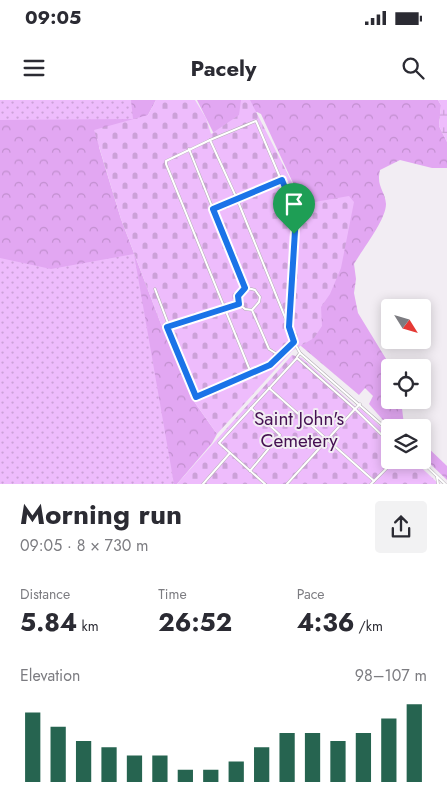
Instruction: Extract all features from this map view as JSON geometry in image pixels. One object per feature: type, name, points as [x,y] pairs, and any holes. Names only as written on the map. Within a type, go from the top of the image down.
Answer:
[{"type":"lane","points":[[251,373],[166,164],[168,159],[256,121],[296,215],[289,327]]},
{"type":"lane","points":[[210,140],[237,199],[300,353],[381,424]]},
{"type":"lane","points":[[189,149],[245,288]]},
{"type":"lane","points":[[213,209],[282,180]]},
{"type":"lane","points":[[245,288],[255,290],[260,297],[257,306],[252,310],[245,309],[239,304],[238,296],[245,288]]},
{"type":"lane","points":[[154,289],[167,327],[196,397],[270,365],[294,342]]},
{"type":"lane","points":[[167,327],[239,304]]},
{"type":"lane","points":[[252,310],[269,349],[280,356]]},
{"type":"lane","points":[[265,484],[219,443],[300,353]]},
{"type":"lane","points":[[297,358],[381,434]]},
{"type":"lane","points":[[269,388],[374,481]]},
{"type":"lane","points":[[287,484],[360,404]]},
{"type":"lane","points":[[250,471],[280,436],[251,408]]},
{"type":"lane","points":[[203,484],[230,453]]},
{"type":"lane","points":[[371,484],[387,469]]},
{"type":"lane","points":[[429,469],[446,484]]},
{"type":"lane","points":[[437,477],[438,484]]},
{"type":"green space","points":[[0,100],[156,100],[148,115],[99,147],[121,219],[161,324],[193,400],[217,434],[212,443],[177,484],[0,484]]},
{"type":"green space","points":[[0,100],[131,100],[133,119],[0,120]]},
{"type":"green space","points":[[156,100],[195,100],[206,118],[211,134],[239,115],[241,100],[250,100],[303,204],[349,196],[354,202],[341,268],[330,294],[321,307],[322,326],[314,338],[292,351],[217,434],[193,400],[161,324],[121,219],[94,130],[148,115]]},
{"type":"green space","points":[[197,100],[438,100],[441,105],[439,126],[447,142],[447,168],[432,168],[400,160],[380,170],[379,181],[386,204],[385,211],[378,226],[354,264],[356,279],[354,293],[358,313],[386,359],[381,359],[381,409],[402,409],[403,419],[382,419],[369,404],[373,396],[365,388],[359,395],[301,346],[305,209],[261,114],[257,112],[214,134]]},
{"type":"green space","points":[[438,100],[447,100],[447,142],[439,126],[441,105]]},
{"type":"green space","points":[[134,254],[174,484],[0,484],[0,258],[51,269]]},
{"type":"green space","name":"Saint John's Cemetery","points":[[292,355],[302,358],[381,430],[381,469],[423,469],[439,484],[177,484]]},
{"type":"green space","points":[[360,408],[381,427],[381,432],[358,409]]},
{"type":"green space","points":[[431,451],[447,466],[447,480],[431,465]]},
{"type":"route","points":[[282,180],[295,210],[294,234],[289,327],[294,342],[270,365],[196,397],[167,327],[239,304],[238,296],[245,288],[213,209],[282,180]]}]
